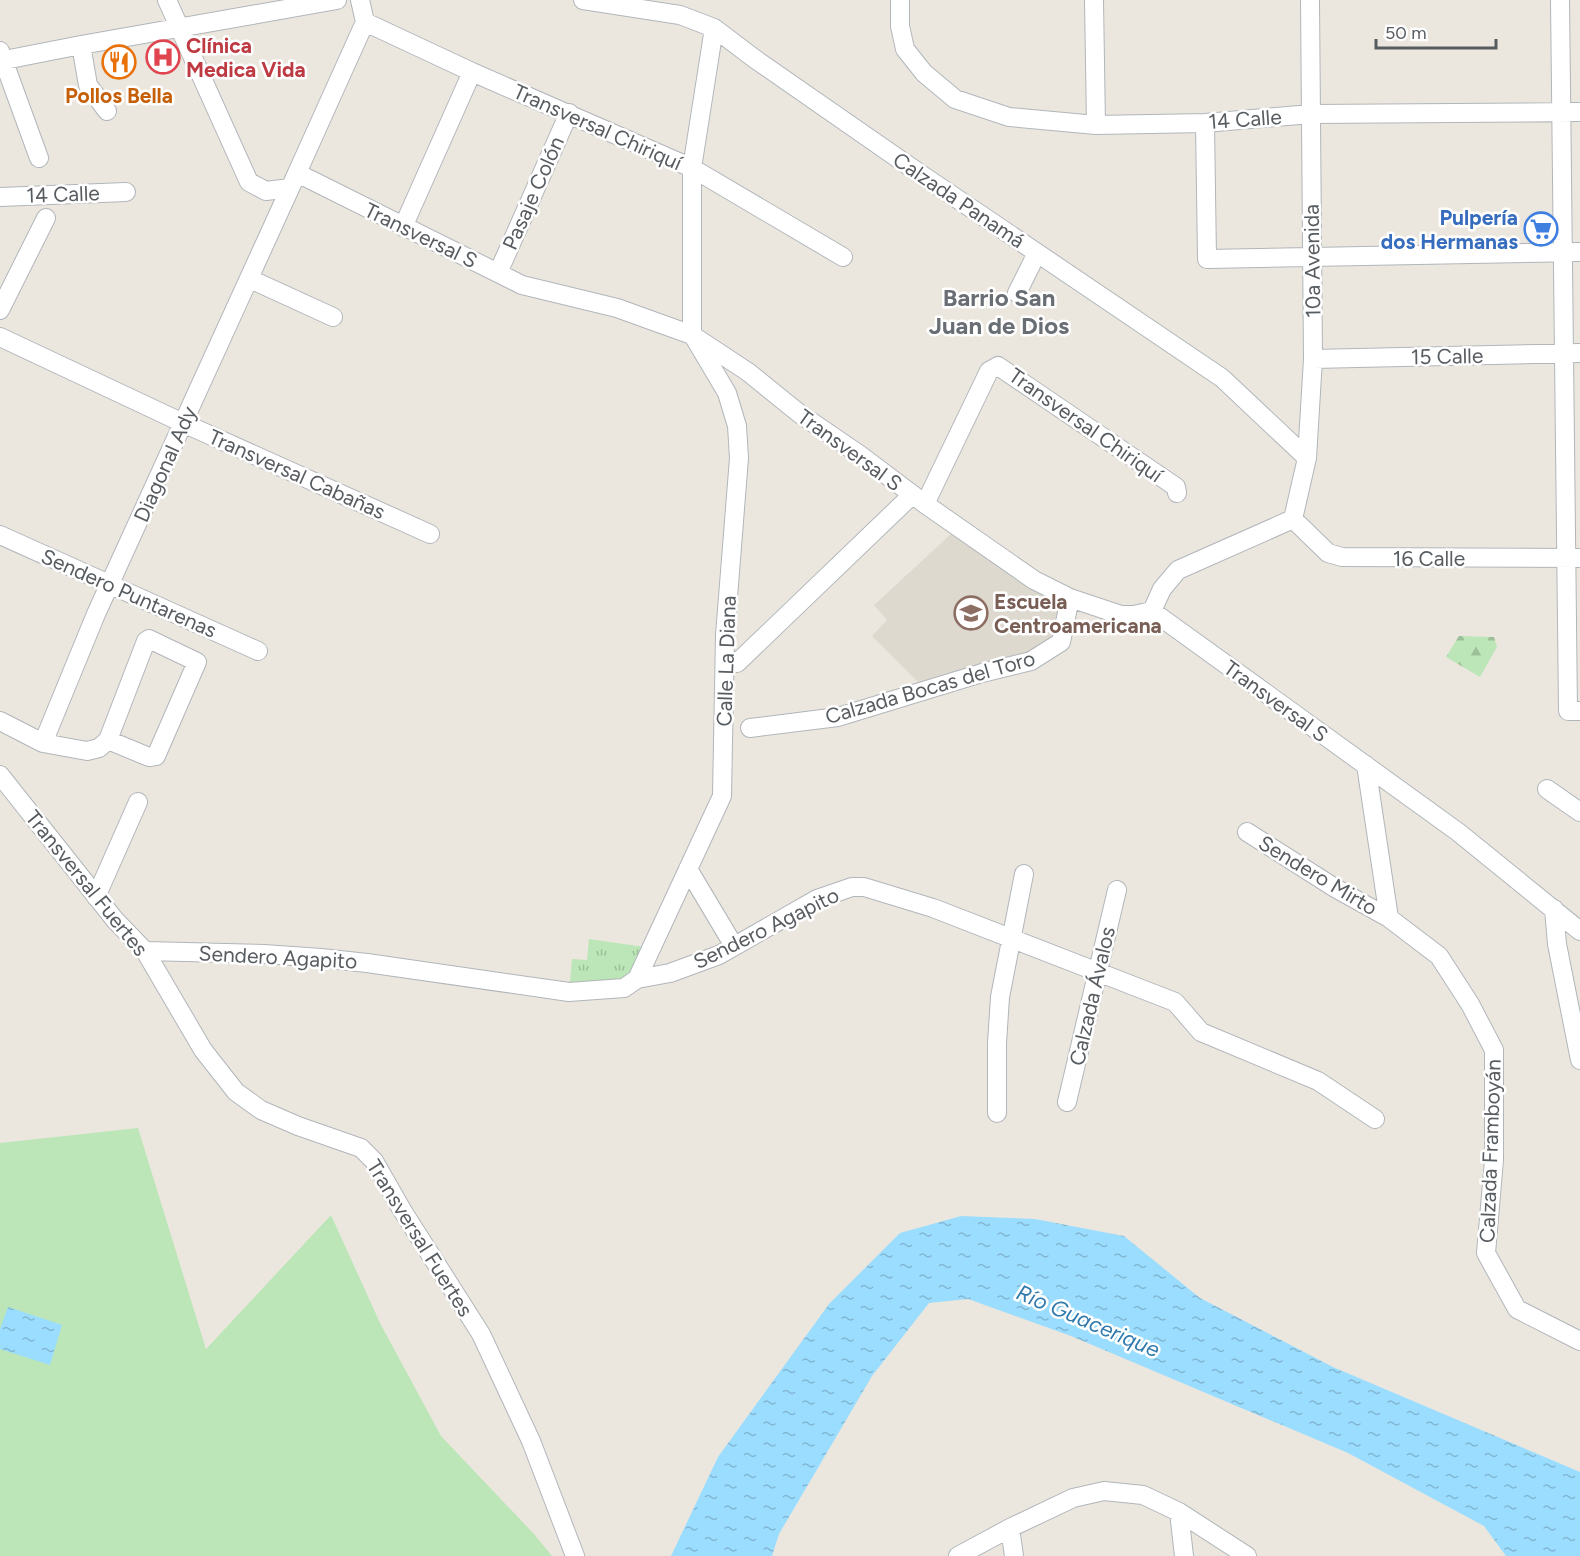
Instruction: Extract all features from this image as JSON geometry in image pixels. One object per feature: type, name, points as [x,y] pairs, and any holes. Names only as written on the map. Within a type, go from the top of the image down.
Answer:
[{"type":"street","name":"Transversal S","points":[[167,0],[249,182],[266,191],[294,180],[403,227],[522,285],[617,308],[692,335],[748,372],[800,414],[860,455],[918,500],[1034,580],[1070,598],[1121,615],[1152,611],[1467,839],[1580,931]]},
{"type":"street","points":[[39,159],[1,57],[337,0]]},
{"type":"street","points":[[360,0],[366,22]]},
{"type":"street","name":"Calzada Panamá","points":[[584,0],[680,15],[714,28],[755,60],[909,167],[1222,378],[1307,458]]},
{"type":"street","name":"14 Calle","points":[[900,0],[900,26],[905,49],[924,73],[955,99],[1009,117],[1096,125],[1204,123],[1311,114],[1571,112]]},
{"type":"street","points":[[1094,0],[1096,125]]},
{"type":"street","name":"10a Avenida","points":[[1293,519],[1307,458],[1313,359],[1310,0]]},
{"type":"street","points":[[1560,0],[1571,112],[1574,711]]},
{"type":"street","name":"Transversal Chiriquí","points":[[366,22],[472,72],[692,168],[843,257]]},
{"type":"street","name":"Diagonal Ady","points":[[43,743],[96,614],[366,22]]},
{"type":"street","points":[[692,335],[692,168],[714,28]]},
{"type":"street","points":[[81,45],[88,85],[107,111]]},
{"type":"street","points":[[403,227],[472,72]]},
{"type":"street","name":"Pasaje Colón","points":[[498,273],[569,113]]},
{"type":"street","points":[[1204,123],[1207,259],[1572,252]]},
{"type":"street","name":"14 Calle","points":[[0,197],[126,192]]},
{"type":"street","points":[[0,310],[46,218]]},
{"type":"street","points":[[1017,293],[1037,253]]},
{"type":"street","points":[[250,279],[333,316]]},
{"type":"street","name":"Calle La Diana","points":[[637,979],[722,796],[725,635],[739,458],[737,426],[727,393],[692,335]]},
{"type":"street","name":"Transversal Cabañas","points":[[0,337],[183,423],[430,534]]},
{"type":"street","name":"15 Calle","points":[[1313,359],[1572,353]]},
{"type":"street","name":"Transversal Chiriquí","points":[[918,500],[989,371],[1001,366],[1176,487],[1177,493]]},
{"type":"street","points":[[737,663],[918,500]]},
{"type":"street","points":[[1152,611],[1162,589],[1178,570],[1293,519]]},
{"type":"street","name":"16 Calle","points":[[1293,519],[1328,553],[1342,557],[1573,558]]},
{"type":"street","name":"Sendero Puntarenas","points":[[0,535],[258,651]]},
{"type":"street","name":"Calzada Bocas del Toro","points":[[750,728],[838,717],[982,673],[1031,661],[1061,642],[1070,598]]},
{"type":"street","points":[[0,721],[43,743],[87,751],[99,748],[108,740],[147,640],[196,661],[197,664],[156,756],[149,758],[108,740]]},
{"type":"street","points":[[1366,765],[1389,918]]},
{"type":"street","name":"Transversal Fuertes","points":[[0,776],[115,920],[145,951],[203,1050],[236,1092],[261,1110],[298,1126],[361,1148],[374,1161],[402,1210],[481,1334],[531,1441],[575,1556]]},
{"type":"street","points":[[1547,789],[1580,812]]},
{"type":"street","points":[[96,897],[138,802]]},
{"type":"street","name":"Sendero Mirto","points":[[1247,832],[1335,888],[1389,918]]},
{"type":"street","points":[[688,869],[734,946]]},
{"type":"street","points":[[997,1113],[997,1043],[1000,997],[1024,874]]},
{"type":"street","name":"Sendero Agapito","points":[[145,951],[264,954],[331,959],[489,979],[569,992],[624,988],[637,979],[670,973],[719,955],[817,898],[852,887],[864,887],[933,908],[1175,1002],[1201,1032],[1318,1081],[1375,1119]]},
{"type":"street","name":"Calzada Ávalos","points":[[1067,1102],[1117,890]]},
{"type":"street","points":[[1554,909],[1557,944],[1580,1060]]},
{"type":"street","name":"Calzada Framboyán","points":[[1389,918],[1439,956],[1470,1004],[1494,1050],[1494,1160],[1486,1253],[1517,1309],[1580,1341]]},
{"type":"street","points":[[958,1556],[1073,1498],[1104,1491],[1143,1495],[1179,1512],[1247,1556]]},
{"type":"street","points":[[1179,1512],[1184,1556]]},
{"type":"street","points":[[1010,1528],[1014,1556]]},
{"type":"shaded area","name":"Escuela Centroamericana","points":[[951,534],[1064,603],[1052,640],[1038,655],[923,687],[872,636],[887,620],[874,605]]},
{"type":"green space","points":[[1459,636],[1494,637],[1497,647],[1480,677],[1446,657]]},
{"type":"green space","points":[[589,939],[652,948],[637,979],[569,992],[572,959],[587,960]]},
{"type":"green space","points":[[138,1128],[206,1349],[331,1215],[380,1323],[441,1436],[552,1556],[0,1556],[0,1143]]},
{"type":"water","name":"Río Guacerique","points":[[961,1216],[1035,1219],[1124,1236],[1200,1298],[1333,1367],[1580,1472],[1580,1556],[1506,1556],[1484,1526],[1348,1453],[1071,1336],[968,1299],[929,1303],[872,1376],[779,1534],[772,1556],[671,1556],[718,1457],[829,1304],[900,1233]]},
{"type":"water","points":[[8,1307],[62,1325],[50,1365],[0,1349],[0,1329]]},
{"type":"place","name":"Clínica Medica Vida","points":[[163,57]]},
{"type":"place","name":"Pollos Bella","points":[[119,62]]},
{"type":"place","name":"Pulpería dos Hermanas","points":[[1541,229]]},
{"type":"place","name":"Escuela Centroamericana","points":[[971,613]]},
{"type":"district","name":"Barrio San Juan de Dios","points":[[999,311]]}]
